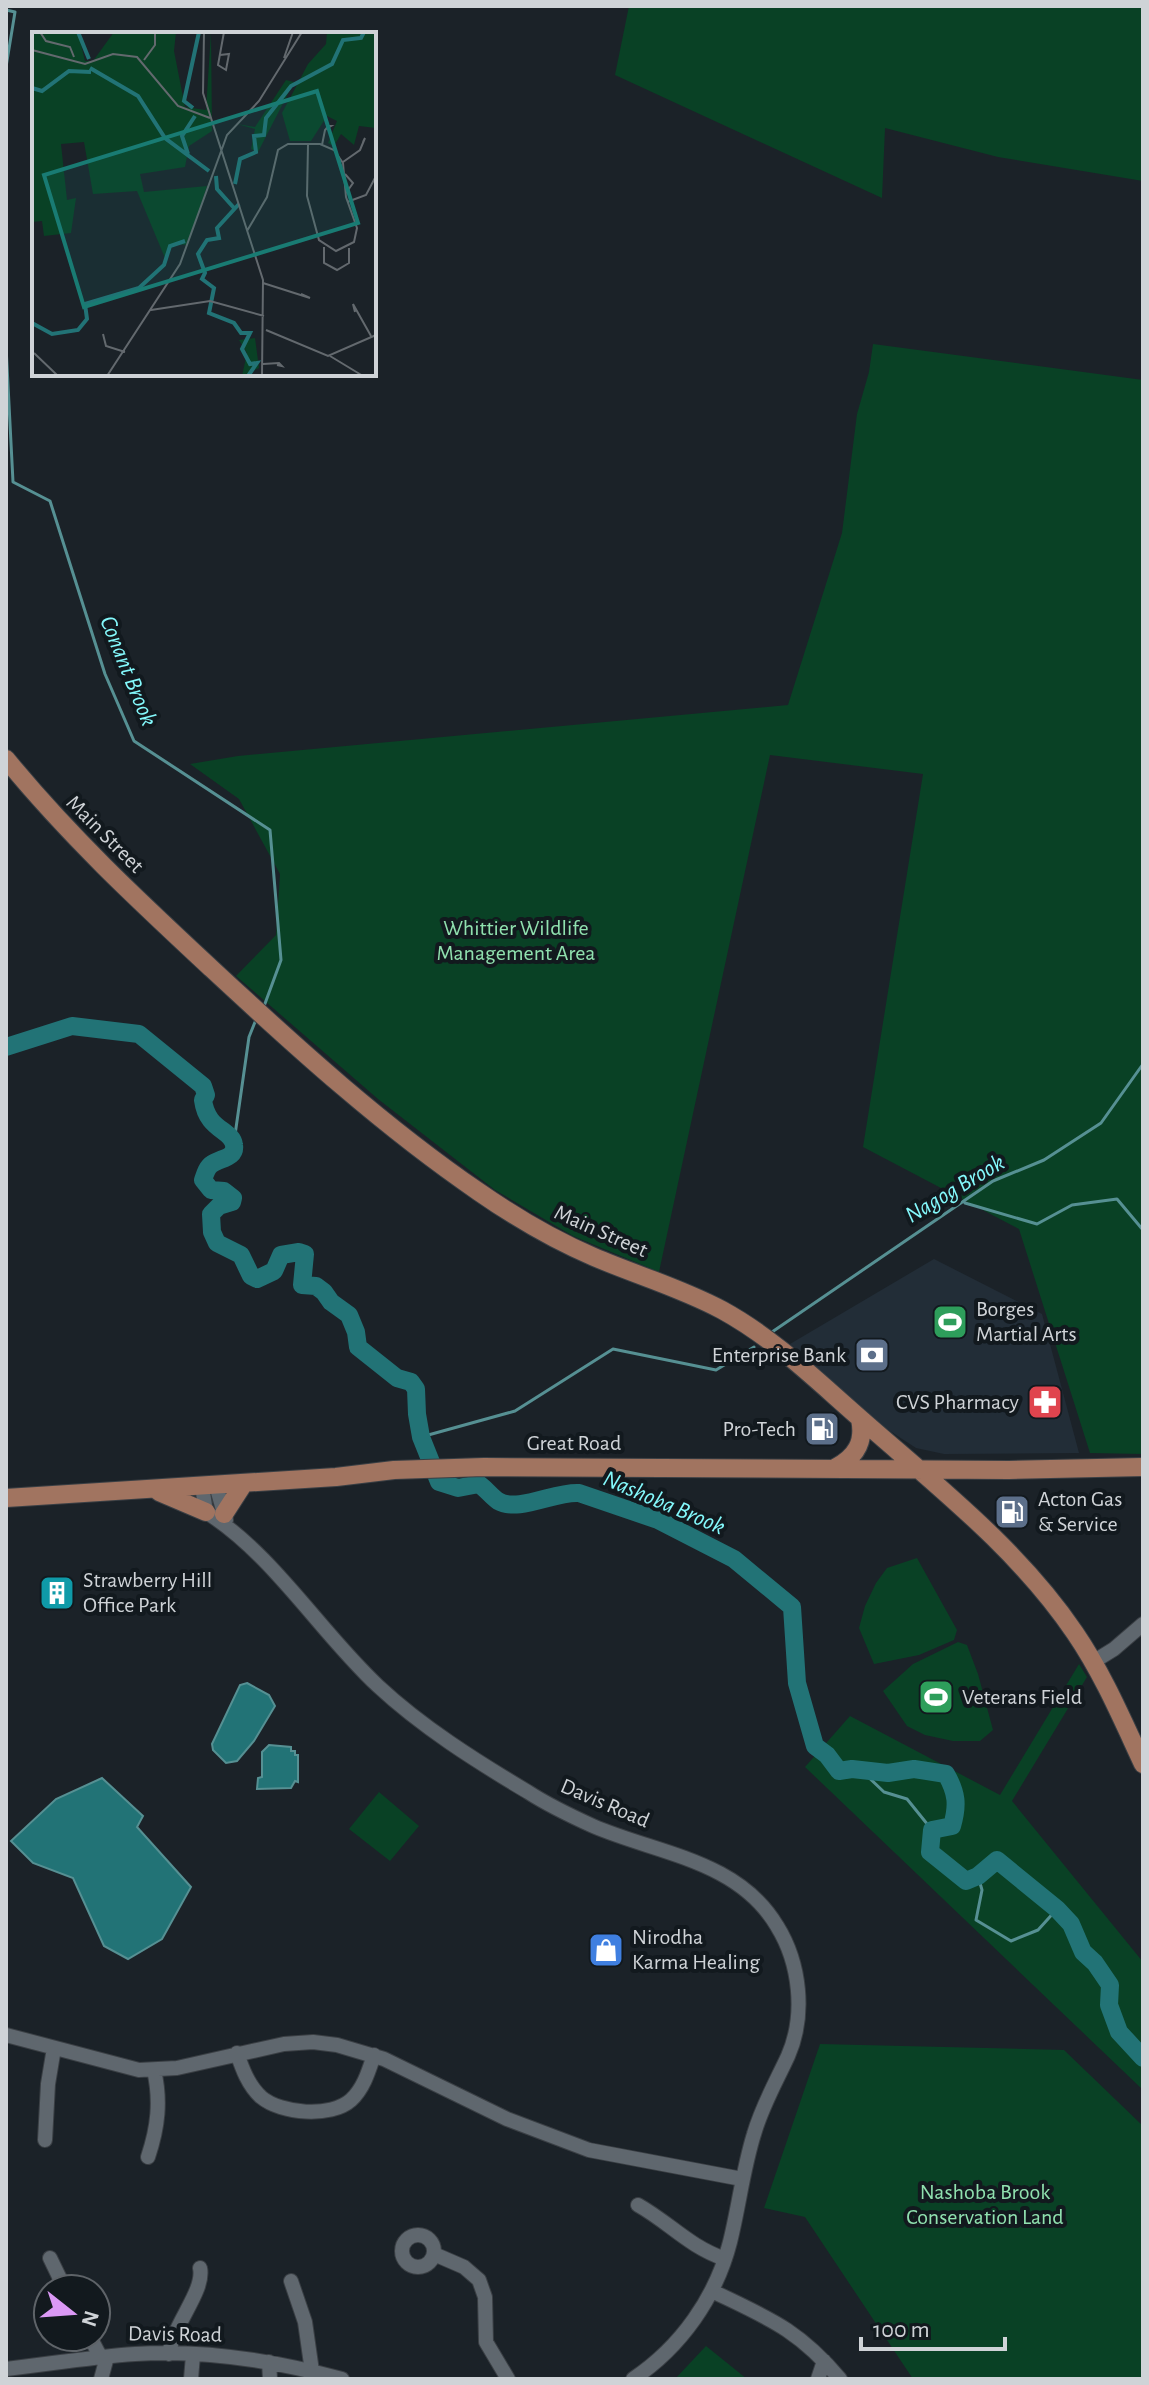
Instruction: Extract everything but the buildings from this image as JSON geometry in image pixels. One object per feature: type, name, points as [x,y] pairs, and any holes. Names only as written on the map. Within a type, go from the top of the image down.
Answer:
[{"type":"main road","name":"Main Street","points":[[6,759],[51,814],[106,870],[261,1016],[430,1156],[481,1194],[556,1240],[701,1299],[738,1319],[789,1355],[918,1469],[1015,1560],[1050,1599],[1093,1662],[1143,1764]]},
{"type":"main road","points":[[835,1469],[854,1456],[860,1445],[860,1419]]},
{"type":"main road","name":"Great Road","points":[[6,1498],[433,1468],[973,1470],[1143,1467]]},
{"type":"main road","points":[[958,1506],[957,1487],[973,1470]]},
{"type":"main road","points":[[153,1490],[219,1517],[244,1483]]},
{"type":"street","points":[[209,1486],[219,1517]]},
{"type":"street","name":"Davis Road","points":[[219,1517],[377,1685],[426,1725],[530,1794],[582,1821],[700,1863],[730,1878],[767,1911],[785,1940],[795,1972],[797,2022],[789,2054],[755,2130],[725,2259],[712,2291],[694,2320],[672,2347],[633,2379]]},
{"type":"street","points":[[1093,1662],[1143,1624]]},
{"type":"street","points":[[6,2035],[122,2066],[154,2070],[177,2068],[284,2044],[313,2042],[337,2045],[374,2055],[507,2119],[569,2143],[617,2157],[742,2179]]},
{"type":"street","points":[[45,2140],[48,2084],[54,2048]]},
{"type":"street","points":[[237,2053],[249,2082],[259,2095],[269,2102],[308,2111],[328,2110],[352,2099],[366,2078],[374,2055]]},
{"type":"street","points":[[148,2157],[159,2109],[154,2070]]},
{"type":"street","points":[[638,2205],[691,2244],[725,2259]]},
{"type":"street","points":[[434,2254],[464,2267],[479,2280],[485,2297],[486,2342],[508,2379]]},
{"type":"street","points":[[50,2258],[57,2273]]},
{"type":"street","points":[[169,2354],[175,2331],[200,2285],[200,2268]]},
{"type":"street","points":[[291,2281],[305,2322],[312,2371]]},
{"type":"street","points":[[712,2291],[775,2321],[803,2340],[840,2379]]},
{"type":"street","points":[[101,2353],[104,2357],[101,2379]]},
{"type":"street","name":"Davis Road","points":[[6,2369],[104,2357],[169,2354],[269,2362],[342,2379]]},
{"type":"street","points":[[191,2379],[193,2355]]},
{"type":"street","points":[[818,2379],[824,2361]]},
{"type":"street","points":[[269,2362],[270,2379]]},
{"type":"street","points":[[6,2369],[12,2379]]},
{"type":"shaded area","points":[[934,1259],[1042,1314],[1079,1453],[944,1454],[916,1448],[887,1429],[790,1344]]},
{"type":"green space","points":[[629,6],[1143,6],[1143,181],[998,157],[885,128],[882,198],[615,75]]},
{"type":"green space","name":"Whittier Wildlife Management Area","points":[[873,344],[1143,380],[1143,1454],[1090,1453],[1019,1229],[863,1147],[923,774],[770,755],[659,1272],[573,1236],[495,1190],[378,1099],[236,976],[276,935],[280,874],[239,799],[190,764],[238,756],[788,705],[842,533],[857,414]]},
{"type":"green space","name":"Veterans Field","points":[[917,1558],[957,1630],[954,1640],[919,1655],[874,1664],[859,1628],[865,1606],[887,1568]]},
{"type":"green space","name":"Veterans Field","points":[[958,1642],[967,1645],[993,1730],[980,1741],[953,1741],[925,1735],[907,1726],[883,1691],[913,1664]]},
{"type":"green space","points":[[1079,1664],[1087,1677],[1012,1801],[1143,1962],[1143,2090],[805,1767],[850,1716],[1000,1795]]},
{"type":"green space","points":[[379,1792],[419,1826],[390,1861],[349,1829]]},
{"type":"green space","name":"Nashoba Brook Conservation Land","points":[[820,2044],[1064,2050],[1143,2126],[1143,2379],[913,2379],[805,2217],[764,2208]]},
{"type":"green space","points":[[706,2346],[747,2379],[675,2379]]},
{"type":"water","points":[[247,1683],[269,1695],[275,1706],[254,1741],[237,1761],[226,1763],[213,1750],[212,1744],[240,1685]]},
{"type":"water","points":[[269,1745],[291,1747],[291,1751],[298,1755],[298,1782],[295,1781],[291,1788],[257,1789],[258,1778],[262,1777],[262,1752]]},
{"type":"water","points":[[102,1778],[143,1816],[137,1827],[191,1887],[162,1939],[128,1959],[104,1946],[73,1878],[33,1863],[11,1841],[56,1799]]},
{"type":"waterway","name":"Conant Brook","points":[[6,10],[15,12],[6,67]]},
{"type":"waterway","name":"Conant Brook","points":[[6,346],[13,482],[50,501],[105,674],[134,741],[270,830],[281,960],[263,1009]]},
{"type":"waterway","name":"Conant Brook","points":[[234,1142],[249,1037],[255,1022]]},
{"type":"waterway","name":"Nashoba Brook","points":[[6,1047],[72,1026],[139,1034],[203,1086],[206,1095],[203,1100],[209,1118],[229,1136],[234,1145],[233,1153],[209,1167],[203,1180],[211,1190],[224,1191],[233,1198],[232,1202],[219,1206],[211,1214],[212,1232],[217,1243],[241,1255],[251,1276],[257,1279],[274,1271],[281,1255],[305,1254],[302,1285],[316,1286],[324,1292],[331,1302],[349,1315],[358,1347],[397,1378],[411,1382],[416,1389],[421,1437],[439,1482],[458,1488],[479,1484],[498,1501],[516,1505],[579,1493],[658,1520],[734,1559],[792,1607],[797,1683],[815,1746],[827,1755],[839,1771],[852,1769],[888,1773],[914,1769],[946,1774],[954,1793],[954,1819],[952,1826],[932,1830],[930,1852],[966,1881],[978,1876],[997,1860],[1057,1909],[1071,1924],[1083,1952],[1110,1985],[1109,2005],[1119,2032],[1143,2058]]},
{"type":"waterway","name":"Nagog Brook","points":[[772,1332],[993,1181],[1044,1160],[1101,1123],[1143,1064]]},
{"type":"waterway","points":[[965,1203],[1037,1224],[1072,1205],[1117,1199],[1143,1230]]},
{"type":"waterway","name":"Nagog Brook","points":[[421,1437],[515,1411],[613,1349],[716,1370],[754,1347]]},
{"type":"waterway","points":[[863,1772],[884,1792],[907,1799],[932,1830]]},
{"type":"waterway","points":[[978,1876],[982,1890],[976,1920],[1011,1941],[1038,1930],[1057,1909]]},
{"type":"place","name":"Borges Martial Arts","points":[[950,1322]]},
{"type":"place","name":"Enterprise Bank","points":[[872,1355]]},
{"type":"place","name":"CVS Pharmacy","points":[[1045,1402]]},
{"type":"place","name":"Pro-Tech","points":[[822,1429]]},
{"type":"place","name":"Acton Gas & Service","points":[[1012,1512]]},
{"type":"place","name":"Strawberry Hill Office Park","points":[[57,1593]]},
{"type":"place","name":"Veterans Field","points":[[936,1697]]},
{"type":"place","name":"Nirodha Karma Healing","points":[[606,1950]]}]
